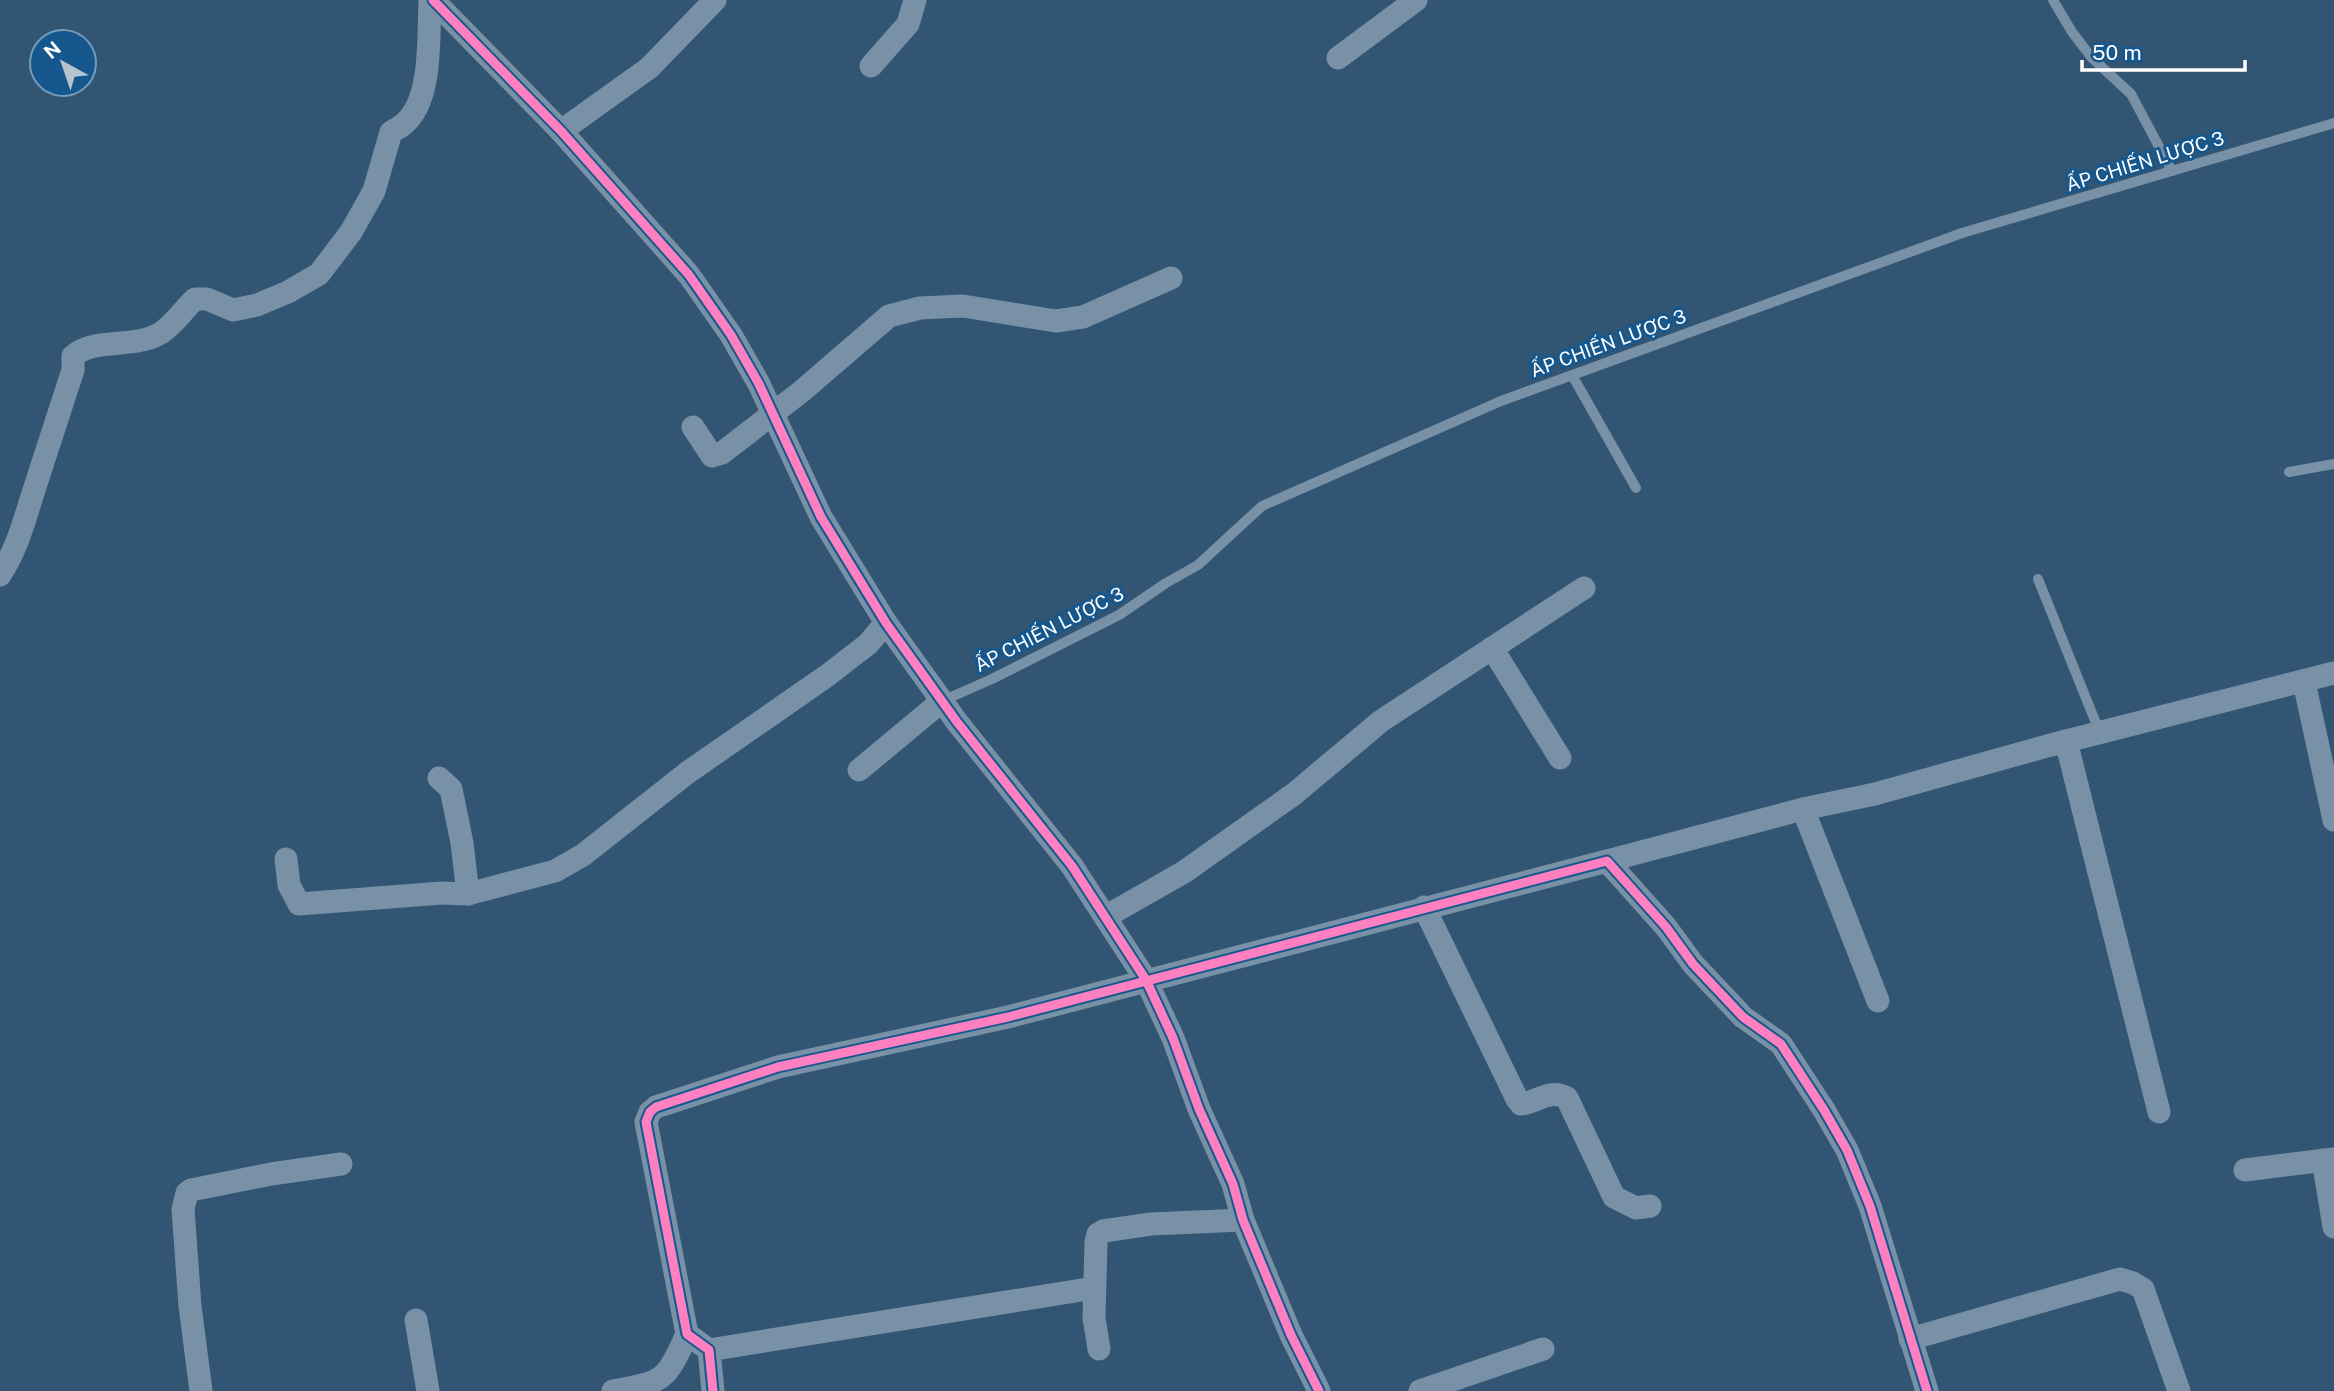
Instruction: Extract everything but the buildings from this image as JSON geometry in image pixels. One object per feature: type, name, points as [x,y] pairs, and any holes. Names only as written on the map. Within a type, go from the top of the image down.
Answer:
[{"type":"street","points":[[432,0],[561,131],[689,275],[731,335],[772,413],[821,517],[886,623],[942,701],[1072,866],[1146,980],[1233,1184],[1243,1220],[1291,1335],[1319,1391]]},
{"type":"street","points":[[0,575],[25,524],[73,370],[73,356],[83,348],[137,341],[160,334],[195,299],[207,299],[233,310],[257,305],[288,292],[319,274],[351,232],[374,191],[391,132],[406,123],[424,91],[432,0]]},
{"type":"street","points":[[561,131],[649,68],[715,0]]},
{"type":"street","points":[[871,66],[908,24],[915,0]]},
{"type":"street","points":[[1338,58],[1416,0]]},
{"type":"street","points":[[693,427],[712,456],[722,453],[802,391],[890,316],[920,308],[963,306],[1056,321],[1083,317],[1171,278]]},
{"type":"street","points":[[1105,917],[1184,872],[1294,794],[1381,721],[1584,588]]},
{"type":"street","points":[[286,859],[289,884],[299,904],[442,893],[468,894],[555,871],[575,860],[687,773],[828,676],[868,644],[886,623]]},
{"type":"street","points":[[1492,648],[1560,758]]},
{"type":"street","points":[[613,1391],[653,1383],[662,1377],[672,1367],[687,1334],[646,1122],[650,1112],[656,1107],[778,1067],[1008,1017],[2334,673]]},
{"type":"street","points":[[2304,682],[2334,820]]},
{"type":"street","points":[[859,769],[942,701]]},
{"type":"street","points":[[2067,741],[2160,1112]]},
{"type":"street","points":[[439,778],[451,789],[468,894]]},
{"type":"street","points":[[1804,809],[1878,1001]]},
{"type":"street","points":[[1607,861],[1666,927],[1693,964],[1743,1017],[1781,1044],[1847,1150],[1870,1206],[1925,1391]]},
{"type":"street","points":[[1424,907],[1517,1099],[1521,1104],[1552,1093],[1559,1093],[1567,1098],[1614,1197],[1636,1208],[1650,1206]]},
{"type":"street","points":[[2245,1170],[2328,1160],[2334,1227]]},
{"type":"street","points":[[201,1391],[190,1306],[183,1209],[187,1193],[271,1174],[341,1164]]},
{"type":"street","points":[[1099,1349],[1094,1318],[1096,1237],[1103,1231],[1151,1224],[1243,1220]]},
{"type":"street","points":[[1910,1339],[2120,1279],[2143,1289],[2179,1391]]},
{"type":"street","points":[[687,1334],[709,1350],[1094,1288]]},
{"type":"street","points":[[416,1320],[428,1391]]},
{"type":"street","points":[[1420,1391],[1543,1349]]},
{"type":"street","points":[[709,1350],[713,1391]]},
{"type":"lane","points":[[2053,0],[2092,58],[2131,94],[2172,171]]},
{"type":"lane","name":"ẤP CHIẾN LƯỢC 3","points":[[942,701],[1119,615],[1198,565],[1262,506],[1501,401],[1575,380],[1962,233],[2334,123]]},
{"type":"lane","points":[[1575,380],[1636,488]]},
{"type":"lane","points":[[2289,472],[2334,464]]},
{"type":"lane","points":[[2038,579],[2099,733]]},
{"type":"cycle path","points":[[433,0],[561,131],[689,275],[731,335],[759,384],[821,517],[886,623],[957,722],[1072,866],[1146,980],[1233,1184],[1243,1220],[1291,1335],[1319,1391]]},
{"type":"cycle path","points":[[713,1391],[709,1350],[687,1334],[646,1122],[650,1112],[656,1107],[778,1067],[1008,1017],[1607,861],[1666,927],[1693,964],[1743,1017],[1781,1044],[1824,1110],[1847,1150],[1870,1206],[1927,1391]]}]
